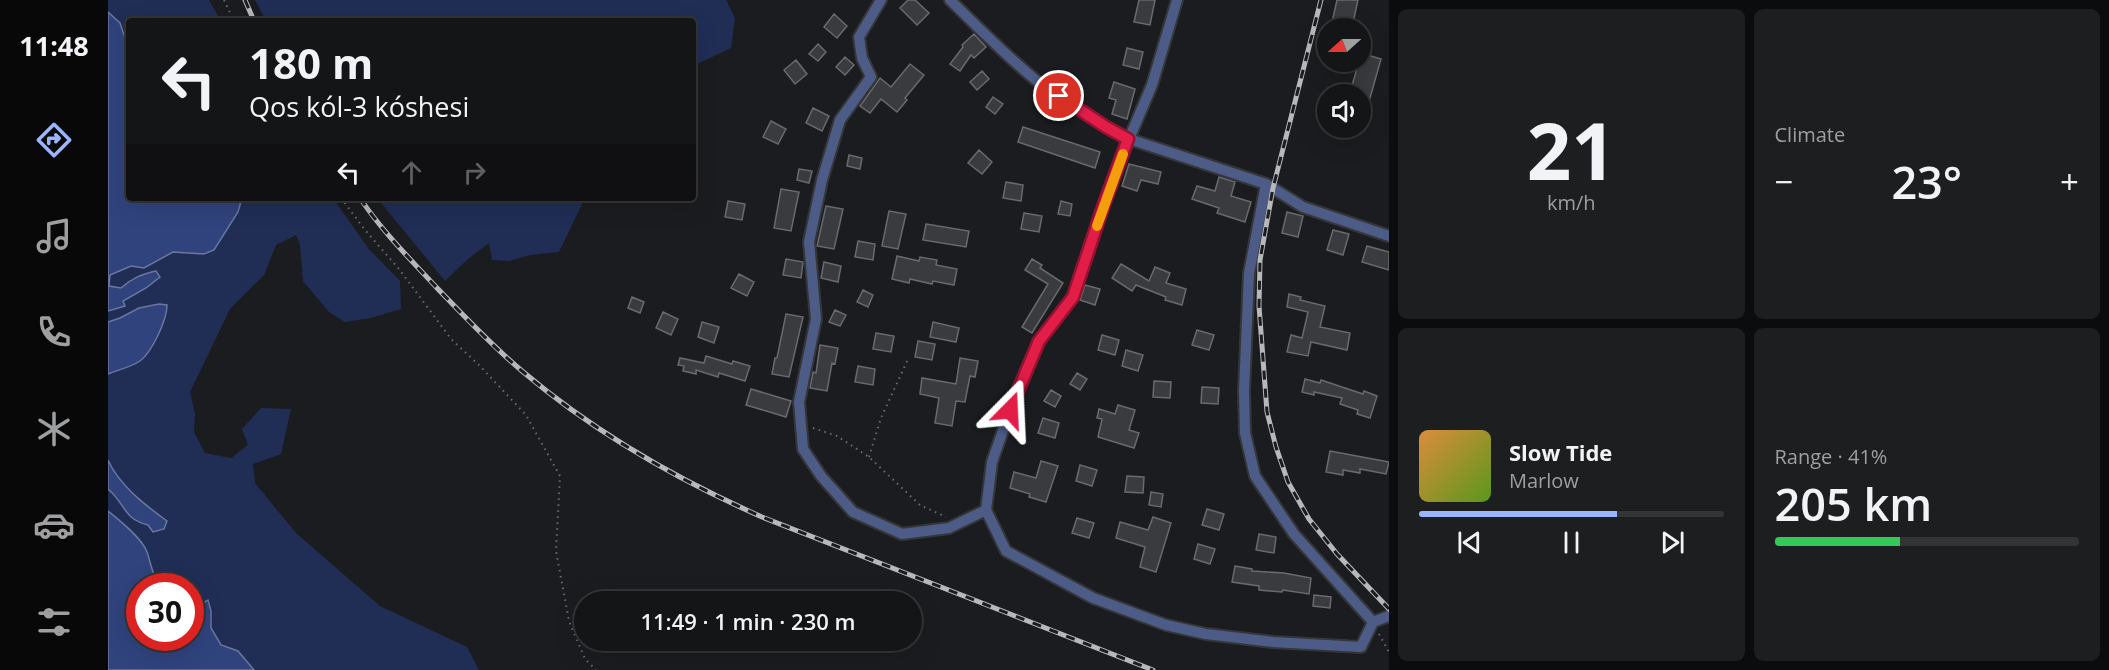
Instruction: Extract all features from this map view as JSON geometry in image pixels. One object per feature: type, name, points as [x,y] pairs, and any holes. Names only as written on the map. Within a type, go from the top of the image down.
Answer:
[{"type":"street","points":[[881,0],[859,37],[862,58],[871,77],[840,120],[822,180],[808,242],[816,319],[799,402],[803,449],[821,476],[853,512],[902,534],[949,528],[986,510]]},
{"type":"street","points":[[950,0],[1044,86],[1128,139],[1266,184],[1303,207],[1389,236]]},
{"type":"street","points":[[1177,0],[1152,85],[1128,139],[1073,297],[1039,341],[1016,393],[992,462],[986,510],[1006,551],[1093,598],[1167,625],[1206,634],[1273,642],[1361,647],[1373,622],[1389,616]]},
{"type":"street","points":[[1266,184],[1249,273],[1244,391],[1245,433],[1255,476],[1294,534],[1373,622]]},
{"type":"path","points":[[224,0],[233,18]]},
{"type":"path","points":[[343,201],[399,269],[451,339],[526,415],[560,476],[556,551],[569,621],[585,659],[596,670]]},
{"type":"path","points":[[869,457],[881,418],[909,357]]},
{"type":"path","points":[[801,423],[837,436],[869,457],[920,505],[959,523]]},
{"type":"path","points":[[1373,622],[1389,652]]},
{"type":"shaded area","points":[[108,0],[209,0],[219,18],[126,18],[126,41],[120,23],[108,12]]},
{"type":"shaded area","points":[[255,0],[726,0],[735,18],[731,48],[696,65],[696,18],[264,18]]},
{"type":"shaded area","points":[[108,12],[120,23],[126,41],[126,201],[241,201],[238,212],[214,250],[204,254],[173,252],[144,268],[131,266],[110,275],[109,286],[121,288],[133,279],[156,271],[160,277],[123,301],[125,306],[108,311]]},
{"type":"shaded area","points":[[241,201],[335,201],[368,248],[400,281],[401,309],[371,318],[345,322],[329,312],[303,281],[300,245],[296,235],[276,245],[264,275],[230,309],[190,392],[195,413],[194,432],[205,453],[231,458],[248,445],[242,429],[261,408],[291,409],[281,454],[253,464],[255,483],[296,533],[380,606],[467,647],[479,670],[254,670],[238,651],[221,646],[211,628],[211,611],[208,600],[204,602],[204,573],[153,573],[147,552],[140,541],[108,511],[108,489],[137,523],[148,525],[167,521],[115,475],[108,460],[108,374],[140,361],[139,308],[108,322],[108,311],[125,306],[123,301],[146,288],[159,277],[131,279],[121,288],[109,287],[110,275],[131,266],[144,268],[173,252],[204,254],[238,212]]},
{"type":"shaded area","points":[[379,201],[584,201],[559,252],[530,255],[509,261],[492,260],[489,243],[445,281]]},
{"type":"shaded area","points":[[159,304],[167,305],[162,327],[145,357],[129,367],[108,374],[108,322],[139,308]]},
{"type":"shaded area","points":[[108,460],[126,486],[167,521],[164,529],[153,532],[148,525],[140,523],[129,515],[108,489]]},
{"type":"shaded area","points":[[108,511],[140,541],[147,552],[153,573],[126,573],[126,651],[204,651],[204,602],[208,600],[211,611],[211,628],[221,645],[238,651],[254,670],[108,670]]},
{"type":"building","points":[[908,0],[915,0],[929,13],[917,25],[900,8]]},
{"type":"building","points":[[1139,0],[1155,0],[1150,25],[1134,22]]},
{"type":"building","points":[[1337,0],[1358,0],[1354,18],[1333,18]]},
{"type":"building","points":[[834,14],[847,26],[837,38],[824,27]]},
{"type":"building","points":[[974,34],[986,47],[974,58],[971,55],[960,71],[950,64],[963,47],[962,45]]},
{"type":"building","points":[[818,44],[826,52],[818,61],[809,54]]},
{"type":"building","points":[[1127,48],[1143,52],[1139,69],[1123,65]]},
{"type":"building","points":[[1371,56],[1381,59],[1371,94],[1371,84],[1352,84],[1356,72],[1371,72]]},
{"type":"building","points":[[845,57],[854,65],[845,75],[836,67]]},
{"type":"building","points":[[796,60],[807,74],[795,84],[784,70]]},
{"type":"building","points":[[910,64],[924,75],[897,112],[881,99],[870,113],[860,106],[880,78],[891,87]]},
{"type":"building","points":[[982,71],[989,79],[977,90],[970,82]]},
{"type":"building","points":[[1114,82],[1135,89],[1127,119],[1112,114],[1116,100],[1109,98]]},
{"type":"building","points":[[993,97],[1003,104],[995,114],[986,107]]},
{"type":"building","points":[[813,108],[829,116],[822,131],[806,123]]},
{"type":"building","points":[[771,121],[786,129],[778,144],[763,137]]},
{"type":"building","points":[[1023,127],[1100,152],[1095,168],[1018,142]]},
{"type":"building","points":[[979,150],[992,162],[982,174],[968,163]]},
{"type":"building","points":[[849,155],[862,158],[860,169],[847,166]]},
{"type":"building","points":[[1129,164],[1161,172],[1158,184],[1141,180],[1137,191],[1122,186]]},
{"type":"building","points":[[799,169],[812,171],[809,183],[797,180]]},
{"type":"building","points":[[1219,177],[1235,182],[1231,196],[1251,202],[1245,222],[1217,213],[1219,208],[1192,199],[1197,186],[1215,191]]},
{"type":"building","points":[[1006,182],[1023,185],[1021,201],[1003,198]]},
{"type":"building","points":[[781,189],[799,192],[791,231],[774,228]]},
{"type":"building","points":[[728,201],[745,204],[742,220],[725,217]]},
{"type":"building","points":[[1061,201],[1072,204],[1070,216],[1058,214]]},
{"type":"building","points":[[826,206],[843,209],[834,249],[817,246]]},
{"type":"building","points":[[889,211],[906,214],[898,249],[882,246]]},
{"type":"building","points":[[1287,212],[1303,216],[1298,237],[1282,233]]},
{"type":"building","points":[[1024,213],[1042,216],[1039,232],[1021,229]]},
{"type":"building","points":[[926,224],[969,231],[966,247],[923,240]]},
{"type":"building","points":[[1333,230],[1349,234],[1343,255],[1327,250]]},
{"type":"building","points":[[858,241],[875,244],[873,260],[855,257]]},
{"type":"building","points":[[1367,246],[1389,252],[1389,270],[1362,262]]},
{"type":"building","points":[[897,256],[919,261],[920,257],[937,260],[936,265],[957,269],[954,285],[933,281],[932,284],[910,279],[909,283],[892,279]]},
{"type":"building","points":[[786,259],[803,262],[801,278],[783,275]]},
{"type":"building","points":[[1032,259],[1042,265],[1040,268],[1063,283],[1032,333],[1022,327],[1048,284],[1025,270]]},
{"type":"building","points":[[824,262],[841,266],[838,282],[821,278]]},
{"type":"building","points":[[1121,264],[1149,281],[1155,267],[1170,273],[1166,283],[1186,289],[1182,305],[1165,300],[1166,297],[1136,285],[1132,291],[1112,278]]},
{"type":"building","points":[[739,274],[754,282],[747,296],[731,288]]},
{"type":"building","points":[[1085,285],[1100,289],[1095,305],[1080,300]]},
{"type":"building","points":[[863,290],[873,295],[868,307],[857,302]]},
{"type":"building","points":[[1289,294],[1301,297],[1300,300],[1325,306],[1320,327],[1350,333],[1347,350],[1311,342],[1308,356],[1287,352],[1291,335],[1302,338],[1308,312],[1287,307]]},
{"type":"building","points":[[632,297],[644,302],[640,313],[628,308]]},
{"type":"building","points":[[835,310],[846,315],[840,326],[829,322]]},
{"type":"building","points":[[663,312],[678,319],[671,335],[656,328]]},
{"type":"building","points":[[786,314],[803,317],[789,377],[772,374]]},
{"type":"building","points":[[702,322],[719,327],[714,343],[698,337]]},
{"type":"building","points":[[933,322],[959,328],[956,342],[930,337]]},
{"type":"building","points":[[1197,330],[1214,335],[1209,350],[1192,345]]},
{"type":"building","points":[[876,333],[894,336],[891,352],[873,349]]},
{"type":"building","points":[[1102,335],[1119,340],[1115,355],[1098,350]]},
{"type":"building","points":[[918,341],[935,344],[932,360],[915,357]]},
{"type":"building","points":[[820,345],[838,348],[835,364],[832,363],[827,391],[810,388],[813,372],[816,373]]},
{"type":"building","points":[[1126,350],[1143,355],[1138,371],[1122,366]]},
{"type":"building","points":[[706,356],[732,364],[733,361],[750,366],[745,381],[719,373],[718,377],[696,370],[696,374],[683,371],[684,366],[678,365],[680,358],[704,363]]},
{"type":"building","points":[[960,358],[978,361],[975,377],[970,376],[965,402],[956,401],[952,426],[935,423],[939,398],[920,394],[922,378],[956,384]]},
{"type":"building","points":[[858,366],[875,369],[873,385],[855,382]]},
{"type":"building","points":[[1077,373],[1087,379],[1080,390],[1070,384]]},
{"type":"building","points":[[1305,379],[1320,383],[1321,380],[1363,394],[1364,391],[1377,396],[1370,418],[1357,414],[1358,410],[1340,404],[1342,398],[1302,392]]},
{"type":"building","points":[[1154,381],[1171,382],[1170,398],[1153,397]]},
{"type":"building","points":[[1202,387],[1219,388],[1218,404],[1201,403]]},
{"type":"building","points":[[751,389],[791,401],[786,417],[746,405]]},
{"type":"building","points":[[1051,390],[1061,396],[1055,407],[1044,401]]},
{"type":"building","points":[[1118,405],[1135,410],[1129,430],[1139,433],[1134,448],[1098,437],[1102,419],[1097,418],[1099,409],[1115,414]]},
{"type":"building","points":[[1043,418],[1059,423],[1055,438],[1038,433]]},
{"type":"building","points":[[1330,451],[1389,462],[1386,474],[1360,469],[1360,473],[1343,470],[1343,475],[1326,472]]},
{"type":"building","points":[[1041,461],[1058,466],[1046,502],[1010,488],[1014,472],[1036,478]]},
{"type":"building","points":[[1080,465],[1097,470],[1092,486],[1076,481]]},
{"type":"building","points":[[1127,476],[1144,477],[1143,493],[1125,492]]},
{"type":"building","points":[[1151,492],[1163,494],[1161,507],[1149,505]]},
{"type":"building","points":[[1207,509],[1224,514],[1219,530],[1202,525]]},
{"type":"building","points":[[1153,517],[1171,523],[1156,572],[1140,567],[1145,547],[1116,538],[1120,522],[1148,530]]},
{"type":"building","points":[[1077,518],[1094,523],[1089,538],[1072,533]]},
{"type":"building","points":[[1259,534],[1276,537],[1274,553],[1256,550]]},
{"type":"building","points":[[1198,544],[1215,549],[1210,564],[1194,559]]},
{"type":"building","points":[[1235,566],[1252,569],[1252,571],[1311,578],[1309,594],[1283,590],[1282,592],[1259,590],[1259,586],[1232,582]]},
{"type":"building","points":[[1314,595],[1331,597],[1330,608],[1313,606]]},
{"type":"railway","points":[[245,0],[253,18]]},
{"type":"railway","points":[[1321,0],[1273,188],[1260,260],[1259,306],[1267,412],[1288,482],[1309,519],[1337,554],[1389,609]]},
{"type":"railway","points":[[362,201],[407,256],[500,351],[549,393],[637,453],[698,487],[762,517],[1153,670]]},
{"type":"slow traffic","points":[[1097,226],[1123,154]]},
{"type":"route","points":[[1010,410],[1039,341],[1073,297],[1128,139],[1059,96]]}]
